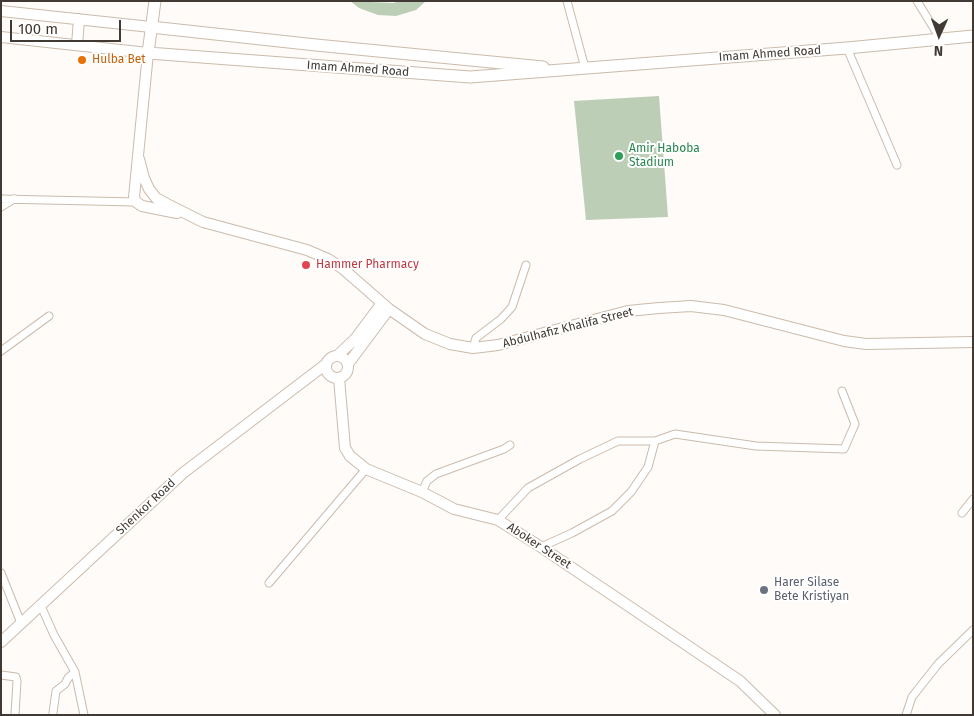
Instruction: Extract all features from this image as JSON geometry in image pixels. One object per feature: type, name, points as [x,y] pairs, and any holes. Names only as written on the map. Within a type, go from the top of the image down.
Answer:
[{"type":"highway","points":[[148,53],[155,1]]},
{"type":"highway","name":"Imam Ahmed Road","points":[[152,27],[567,69]]},
{"type":"highway","name":"Imam Ahmed Road","points":[[148,53],[470,77],[846,48],[973,36]]},
{"type":"main road","points":[[1,11],[152,27]]},
{"type":"main road","points":[[77,45],[79,19]]},
{"type":"main road","points":[[1,37],[148,53],[134,197],[136,202],[151,208],[185,214]]},
{"type":"main road","points":[[138,159],[144,178],[156,198],[185,214]]},
{"type":"main road","name":"Abdulhafiz Khalifa Street","points":[[185,214],[203,222],[307,250],[328,259],[342,268],[385,306],[426,334],[450,344],[473,348],[498,346],[524,340],[628,312],[691,306],[724,310],[844,341],[866,344],[973,342]]},
{"type":"main road","points":[[366,289],[373,323]]},
{"type":"main road","points":[[385,306],[373,323],[348,364],[348,371],[342,377],[331,372],[330,358],[337,356],[373,323],[403,318]]},
{"type":"main road","points":[[337,356],[344,358],[348,364]]},
{"type":"main road","name":"Shenkor Road","points":[[1,642],[183,473],[302,384],[331,372]]},
{"type":"main road","name":"Aboker Street","points":[[331,372],[345,448],[350,456],[366,469],[422,492],[454,509],[498,520],[740,680],[775,715]]},
{"type":"street","points":[[567,1],[585,68]]},
{"type":"street","points":[[917,1],[942,40]]},
{"type":"street","points":[[846,48],[897,165]]},
{"type":"street","points":[[1,199],[136,202]]},
{"type":"street","points":[[1,207],[15,199]]},
{"type":"street","points":[[473,348],[476,338],[501,319],[512,307],[526,265]]},
{"type":"street","points":[[1,351],[49,316]]},
{"type":"street","points":[[498,520],[528,488],[580,459],[618,441],[655,441],[675,434],[756,446],[844,449],[855,424],[842,391]]},
{"type":"street","points":[[541,547],[572,533],[612,510],[631,492],[648,466],[655,441]]},
{"type":"street","points":[[422,492],[427,481],[436,474],[504,449],[510,445]]},
{"type":"street","points":[[269,583],[366,469]]},
{"type":"street","points":[[962,513],[973,499]]},
{"type":"street","points":[[1,574],[21,622]]},
{"type":"street","points":[[41,606],[54,635],[75,672],[84,715]]},
{"type":"street","points":[[906,715],[912,697],[938,664],[973,630]]},
{"type":"street","points":[[53,713],[56,691],[66,684],[68,678],[75,672]]},
{"type":"street","points":[[1,675],[16,677],[15,715]]},
{"type":"green space","points":[[350,1],[393,3],[401,1],[426,1],[416,10],[396,16],[378,15],[359,8]]},
{"type":"green space","points":[[659,96],[668,217],[586,220],[574,101]]},
{"type":"place","name":"Hulba Bet","points":[[82,60]]},
{"type":"place","name":"Amir Haboba Stadium","points":[[619,156]]},
{"type":"place","name":"Hammer Pharmacy","points":[[306,265]]},
{"type":"place","name":"Harer Silase Bete Kristiyan","points":[[764,590]]}]
